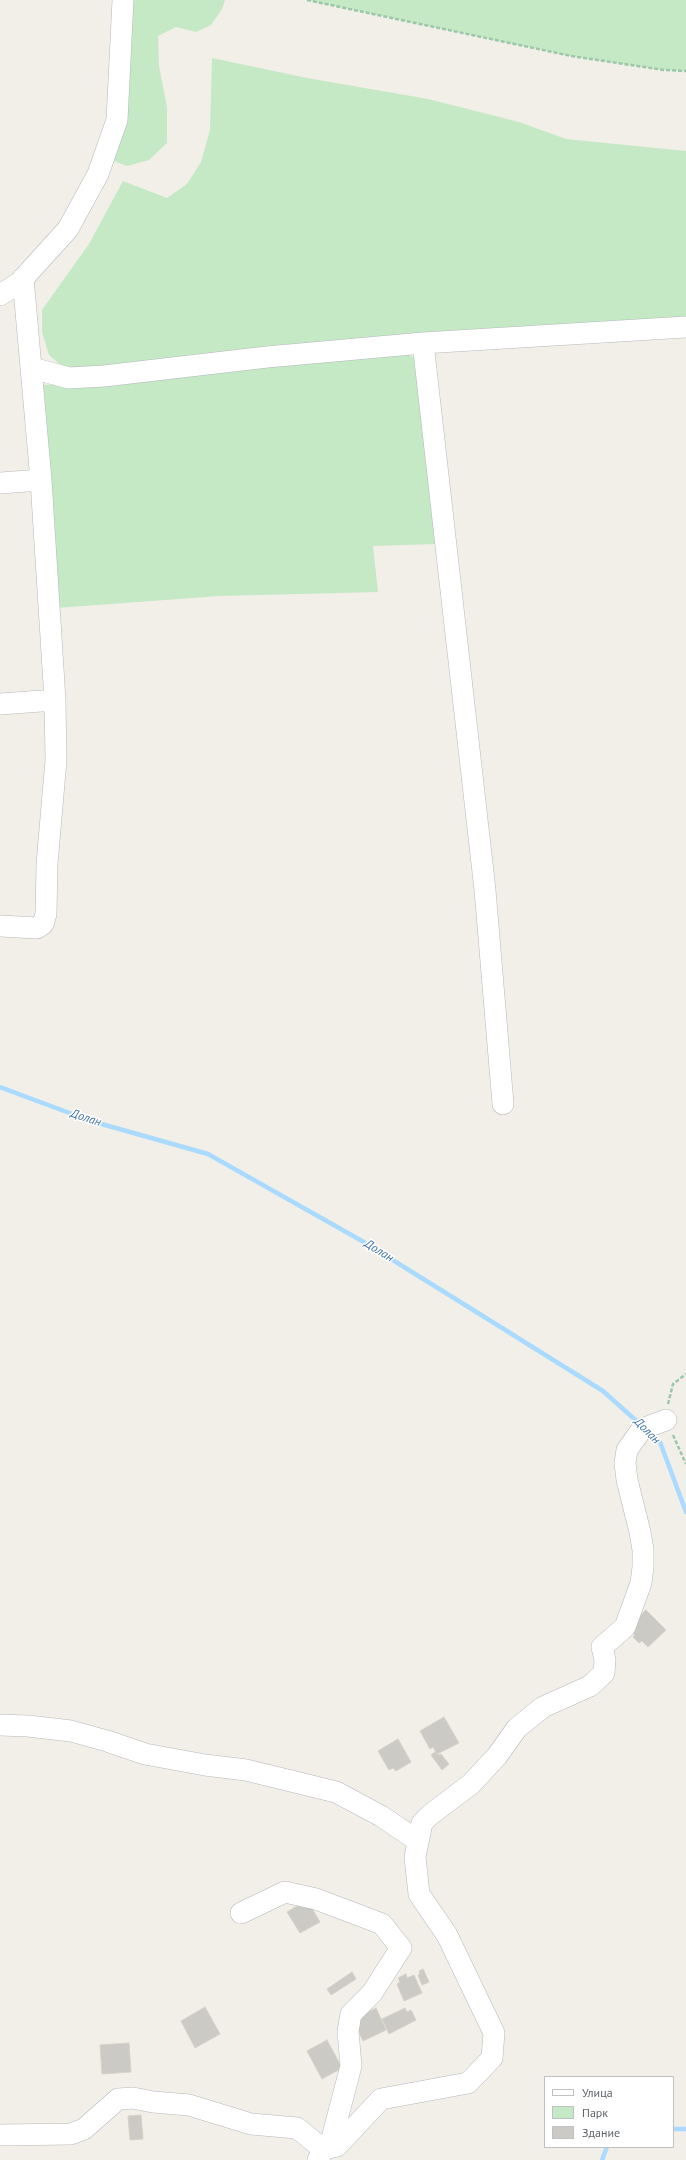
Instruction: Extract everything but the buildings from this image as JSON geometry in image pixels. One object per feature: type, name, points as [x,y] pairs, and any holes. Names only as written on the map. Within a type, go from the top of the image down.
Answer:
[{"type":"street","points":[[0,295],[23,278],[68,229],[98,174],[117,120],[123,0]]},
{"type":"street","points":[[0,926],[37,928],[43,924],[46,914],[47,864],[56,760],[55,700],[41,480],[23,278]]},
{"type":"street","points":[[32,368],[70,378],[104,376],[267,357],[423,343],[686,327]]},
{"type":"street","points":[[423,343],[485,890],[503,1104]]},
{"type":"street","points":[[0,483],[41,480]]},
{"type":"street","points":[[0,704],[55,700]]},
{"type":"street","points":[[324,2152],[337,2146],[381,2099],[468,2083],[492,2058],[494,2033],[447,1935],[419,1894],[415,1857],[422,1823],[475,1779],[496,1756],[517,1728],[543,1707],[590,1686],[604,1673],[605,1660],[602,1647],[625,1627],[641,1583],[643,1567],[643,1550],[640,1532],[627,1480],[625,1464],[627,1450],[642,1429],[666,1420]]},
{"type":"street","points":[[0,1726],[28,1726],[71,1732],[107,1741],[145,1754],[205,1765],[246,1770],[336,1792],[381,1816],[418,1841]]},
{"type":"street","points":[[241,1913],[285,1892],[316,1899],[382,1924],[401,1948],[372,1993],[351,2014],[348,2031],[351,2066],[324,2152]]},
{"type":"street","points":[[0,2135],[71,2134],[84,2129],[118,2099],[133,2098],[153,2102],[189,2105],[251,2124],[297,2128],[324,2152]]},
{"type":"path","points":[[307,0],[571,56],[664,70],[686,71]]},
{"type":"green space","points":[[130,0],[225,0],[222,9],[211,25],[196,32],[176,27],[158,36],[159,66],[167,107],[167,143],[149,160],[127,166],[111,160]]},
{"type":"green space","points":[[307,0],[686,0],[686,71],[664,70],[571,56]]},
{"type":"green space","points":[[212,58],[307,78],[428,99],[519,122],[566,139],[686,151],[686,320],[83,370],[63,367],[49,355],[42,332],[42,310],[89,244],[123,181],[167,198],[187,184],[201,162],[210,130]]},
{"type":"green space","points":[[408,354],[417,360],[437,544],[373,546],[378,592],[219,596],[56,608],[38,385],[72,384]]},
{"type":"waterway","name":"Долан","points":[[0,1087],[91,1121],[208,1154],[362,1241],[603,1391],[641,1425]]},
{"type":"waterway","name":"Долан","points":[[649,1432],[660,1442],[686,1512]]},
{"type":"waterway","points":[[674,2129],[686,2129]]},
{"type":"waterway","points":[[602,2160],[607,2148]]}]
